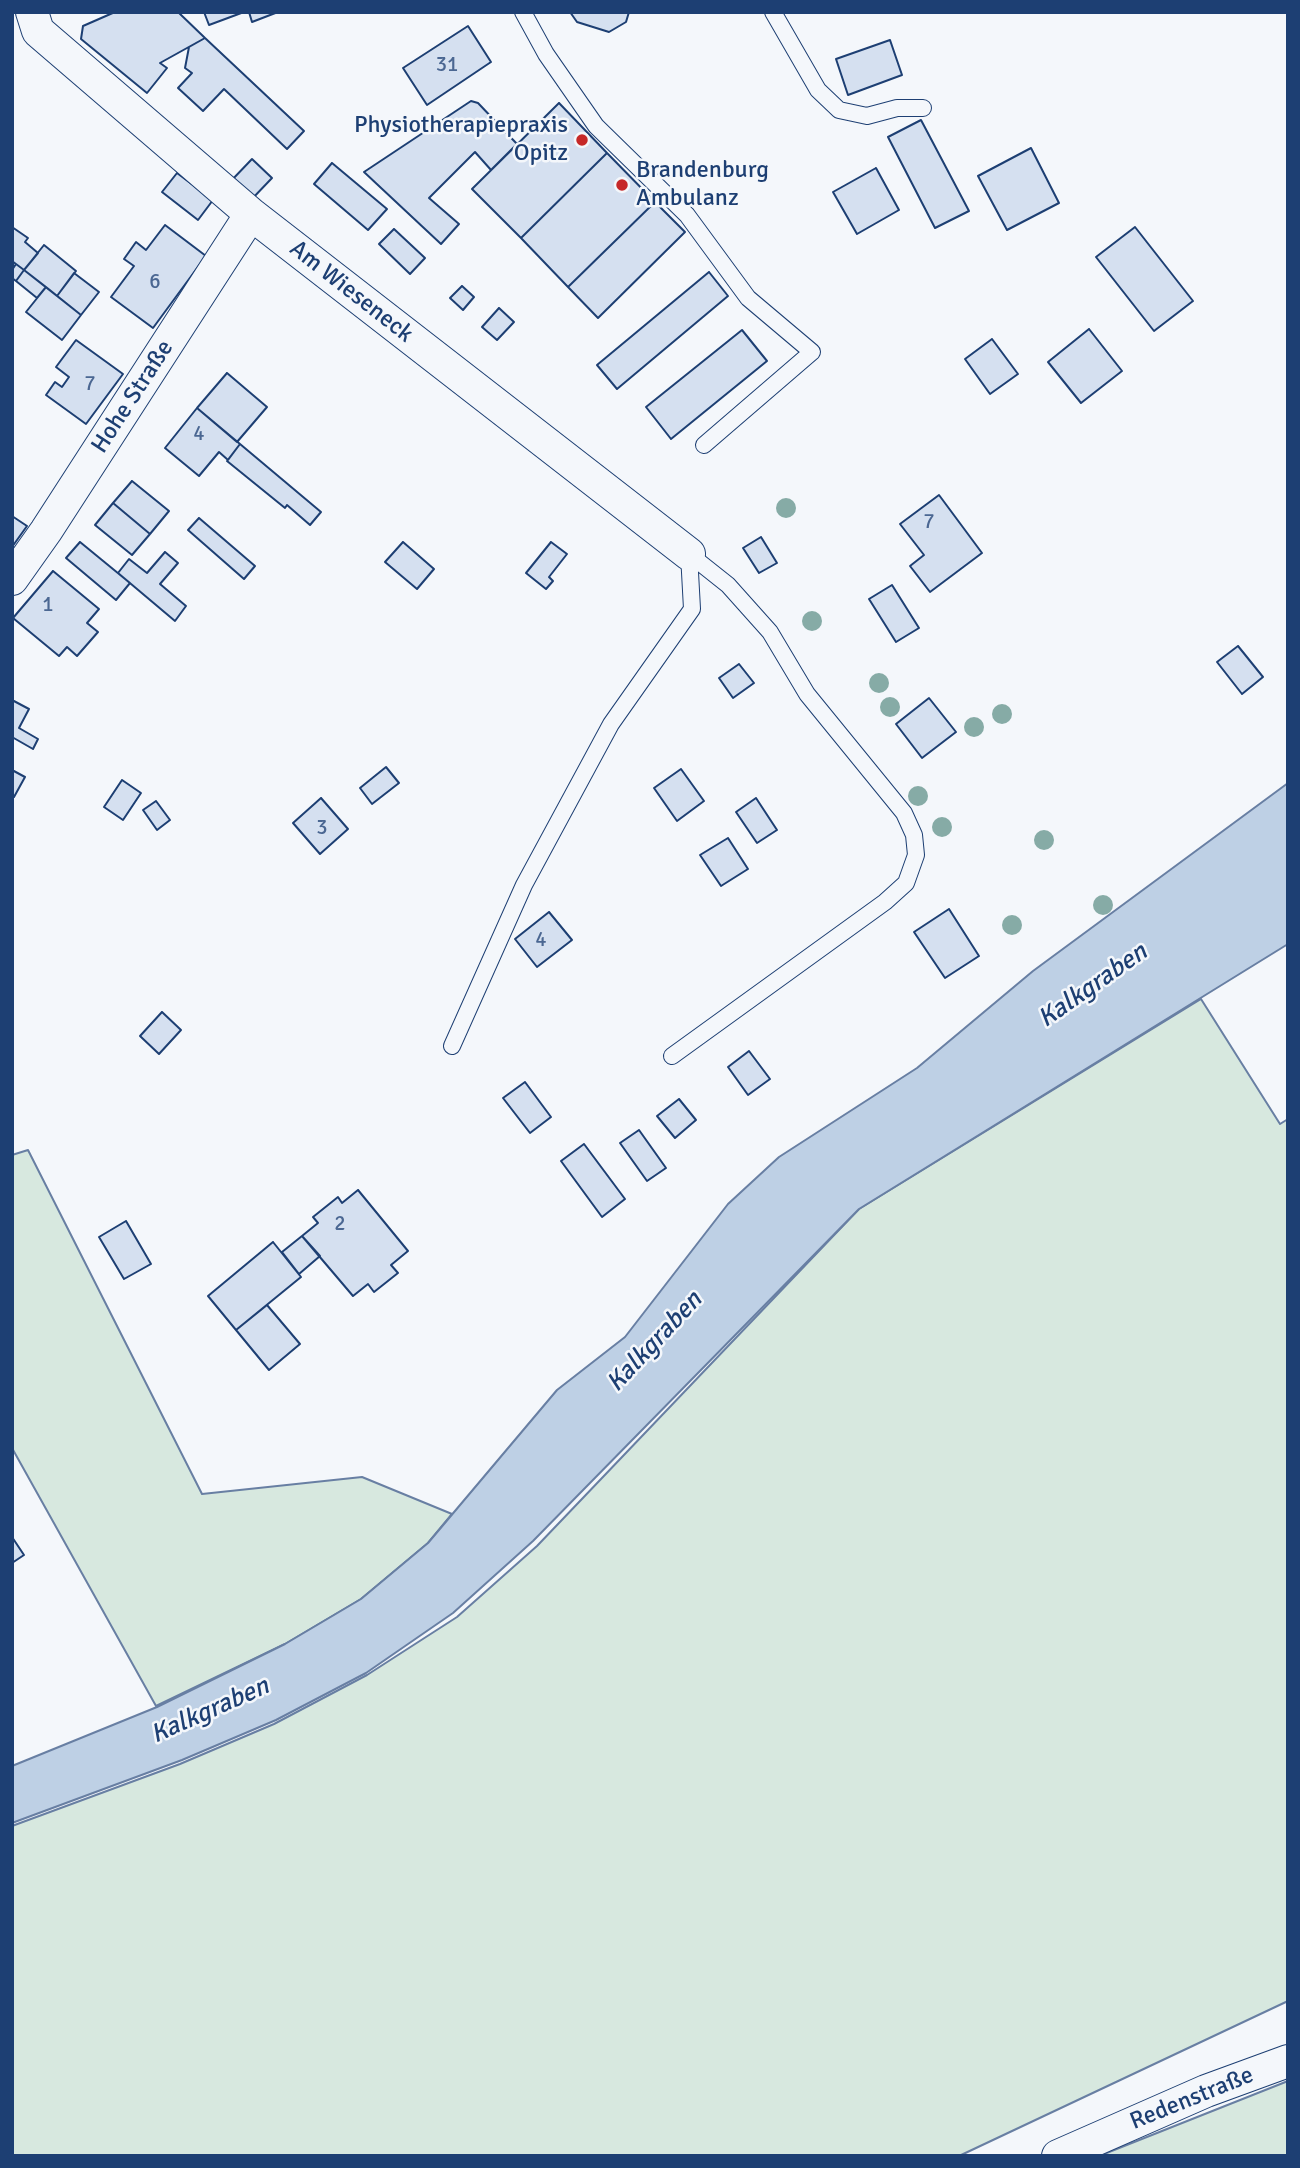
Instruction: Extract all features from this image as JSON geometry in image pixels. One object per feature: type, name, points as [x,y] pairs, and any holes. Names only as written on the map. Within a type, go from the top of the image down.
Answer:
[{"type":"street","name":"Am Wieseneck","points":[[32,12],[38,31],[251,214],[689,554]]},
{"type":"street","name":"Hohe Straße","points":[[12,579],[47,531],[251,214]]},
{"type":"street","name":"Redenstraße","points":[[1058,2156],[1206,2091],[1288,2061]]},
{"type":"lane","points":[[523,12],[546,54],[596,126],[687,215],[748,298],[812,352],[704,444]]},
{"type":"lane","points":[[773,12],[818,90],[839,110],[867,116],[897,108],[923,108]]},
{"type":"lane","points":[[452,1046],[524,885],[611,724],[692,610],[689,554]]},
{"type":"lane","points":[[672,1056],[885,902],[906,883],[916,855],[914,835],[904,813],[807,694],[770,632],[729,585],[689,554]]},
{"type":"shaded area","points":[[1201,999],[1280,1124],[1288,1119],[1288,2001],[959,2156],[12,2156],[12,1826],[180,1764],[274,1724],[367,1675],[457,1617],[537,1546],[859,1209]]},
{"type":"shaded area","points":[[28,1150],[202,1494],[362,1477],[452,1514],[428,1543],[361,1599],[285,1644],[156,1706],[12,1448],[12,1155]]},
{"type":"shaded area","points":[[1288,2081],[1288,2156],[1099,2156]]},
{"type":"water","name":"Kalkgraben","points":[[1288,783],[1288,944],[859,1209],[533,1541],[453,1613],[366,1673],[276,1720],[182,1760],[12,1823],[12,1766],[157,1707],[285,1644],[361,1599],[428,1543],[557,1390],[625,1337],[728,1204],[779,1157],[917,1068],[1033,971]]},
{"type":"building","points":[[115,12],[178,12],[205,38],[160,63],[167,68],[147,93],[81,39],[83,26]]},
{"type":"building","points":[[204,12],[244,12],[209,25]]},
{"type":"building","points":[[249,12],[278,12],[252,22]]},
{"type":"building","points":[[570,12],[629,12],[626,22],[609,32],[577,22]]},
{"type":"building","points":[[468,26],[491,62],[427,105],[403,68]]},
{"type":"building","points":[[205,38],[304,131],[287,149],[224,89],[203,111],[178,88],[192,73],[185,68],[189,47]]},
{"type":"building","points":[[890,40],[902,75],[848,95],[836,59]]},
{"type":"building","points":[[471,101],[478,103],[517,144],[491,170],[475,152],[429,198],[459,224],[441,244],[364,172]]},
{"type":"building","points":[[559,103],[607,153],[521,238],[472,189]]},
{"type":"building","points":[[921,120],[969,211],[935,228],[888,137]]},
{"type":"building","points":[[1031,148],[1059,203],[1007,230],[978,176]]},
{"type":"building","points":[[607,153],[655,202],[568,287],[521,238]]},
{"type":"building","points":[[252,159],[272,178],[250,201],[230,182]]},
{"type":"building","points":[[332,163],[387,209],[368,230],[314,184]]},
{"type":"building","points":[[876,168],[899,210],[857,234],[833,192]]},
{"type":"building","points":[[177,173],[213,200],[198,220],[162,192]]},
{"type":"building","points":[[655,202],[685,232],[598,318],[568,287]]},
{"type":"building","points":[[165,225],[206,256],[153,328],[111,297],[134,266],[124,259],[136,242],[146,250]]},
{"type":"building","points":[[12,227],[28,238],[25,242],[38,253],[24,270],[12,261]]},
{"type":"building","points":[[1135,227],[1193,301],[1154,331],[1096,257]]},
{"type":"building","points":[[394,229],[425,258],[410,274],[379,244]]},
{"type":"building","points":[[44,245],[76,271],[57,296],[24,270]]},
{"type":"building","points":[[16,264],[24,270],[16,281],[12,278],[12,270]]},
{"type":"building","points":[[24,270],[46,287],[37,298],[16,281]]},
{"type":"building","points":[[709,272],[728,296],[617,389],[597,365]]},
{"type":"building","points":[[74,273],[99,292],[81,315],[57,296]]},
{"type":"building","points":[[462,286],[474,297],[463,310],[450,298]]},
{"type":"building","points":[[46,287],[81,315],[62,340],[26,312]]},
{"type":"building","points":[[499,308],[514,322],[497,340],[482,327]]},
{"type":"building","points":[[1089,329],[1122,371],[1081,403],[1048,362]]},
{"type":"building","points":[[742,330],[767,361],[671,439],[646,407]]},
{"type":"building","points":[[992,339],[1018,374],[990,394],[965,359]]},
{"type":"building","points":[[76,340],[123,374],[86,424],[46,395],[55,382],[62,387],[69,377],[56,367]]},
{"type":"building","points":[[227,373],[267,407],[237,442],[197,408]]},
{"type":"building","points":[[197,408],[240,444],[228,460],[219,452],[199,476],[165,448]]},
{"type":"building","points":[[240,444],[321,512],[310,525],[227,461]]},
{"type":"building","points":[[132,481],[169,511],[150,534],[113,503]]},
{"type":"building","points":[[939,495],[982,553],[930,592],[910,566],[924,555],[900,524]]},
{"type":"building","points":[[113,503],[150,534],[132,555],[95,525]]},
{"type":"building","points":[[12,516],[27,526],[12,547]]},
{"type":"building","points":[[199,518],[255,566],[244,579],[188,530]]},
{"type":"building","points":[[761,537],[777,563],[759,573],[743,548]]},
{"type":"building","points":[[80,542],[130,583],[116,600],[66,558]]},
{"type":"building","points":[[403,542],[434,569],[417,589],[385,562]]},
{"type":"building","points":[[551,542],[567,554],[549,577],[553,581],[546,589],[526,573]]},
{"type":"building","points":[[165,552],[178,563],[160,584],[186,606],[175,621],[118,573],[129,559],[147,573]]},
{"type":"building","points":[[53,571],[99,609],[87,623],[98,632],[77,656],[67,647],[59,656],[13,618]]},
{"type":"building","points":[[892,585],[919,628],[896,642],[869,599]]},
{"type":"building","points":[[1238,646],[1263,677],[1242,694],[1217,662]]},
{"type":"building","points":[[739,664],[754,683],[733,698],[719,678]]},
{"type":"building","points":[[929,698],[956,732],[922,758],[896,724]]},
{"type":"building","points":[[12,700],[29,709],[19,728],[38,739],[33,749],[12,737]]},
{"type":"building","points":[[386,767],[399,783],[372,804],[360,788]]},
{"type":"building","points":[[681,769],[704,801],[677,821],[654,788]]},
{"type":"building","points":[[12,770],[25,777],[14,797],[12,796]]},
{"type":"building","points":[[122,780],[141,793],[123,820],[104,807]]},
{"type":"building","points":[[321,798],[348,829],[320,854],[293,823]]},
{"type":"building","points":[[756,798],[777,830],[757,843],[736,812]]},
{"type":"building","points":[[156,801],[170,820],[157,830],[143,810]]},
{"type":"building","points":[[728,838],[748,869],[721,886],[700,855]]},
{"type":"building","points":[[949,909],[979,956],[945,978],[914,932]]},
{"type":"building","points":[[549,912],[572,940],[537,967],[515,939]]},
{"type":"building","points":[[162,1012],[181,1030],[159,1054],[140,1036]]},
{"type":"building","points":[[749,1051],[770,1079],[748,1095],[728,1067]]},
{"type":"building","points":[[525,1082],[551,1117],[530,1133],[503,1098]]},
{"type":"building","points":[[679,1099],[696,1120],[675,1138],[657,1116]]},
{"type":"building","points":[[639,1130],[666,1168],[647,1181],[620,1143]]},
{"type":"building","points":[[584,1144],[625,1199],[602,1217],[561,1161]]},
{"type":"building","points":[[358,1190],[408,1251],[391,1265],[398,1273],[374,1292],[368,1284],[353,1296],[302,1236],[318,1223],[313,1217],[338,1197],[342,1203]]},
{"type":"building","points":[[126,1221],[151,1264],[124,1279],[99,1237]]},
{"type":"building","points":[[302,1236],[320,1256],[299,1274],[282,1252]]},
{"type":"building","points":[[273,1242],[301,1277],[236,1330],[208,1296]]},
{"type":"building","points":[[267,1305],[300,1344],[269,1370],[236,1330]]},
{"type":"building","points":[[12,1537],[24,1555],[12,1563]]},
{"type":"place","name":"Physiotherapiepraxis Opitz","points":[[582,140]]},
{"type":"place","name":"Brandenburg Ambulanz","points":[[622,185]]}]
